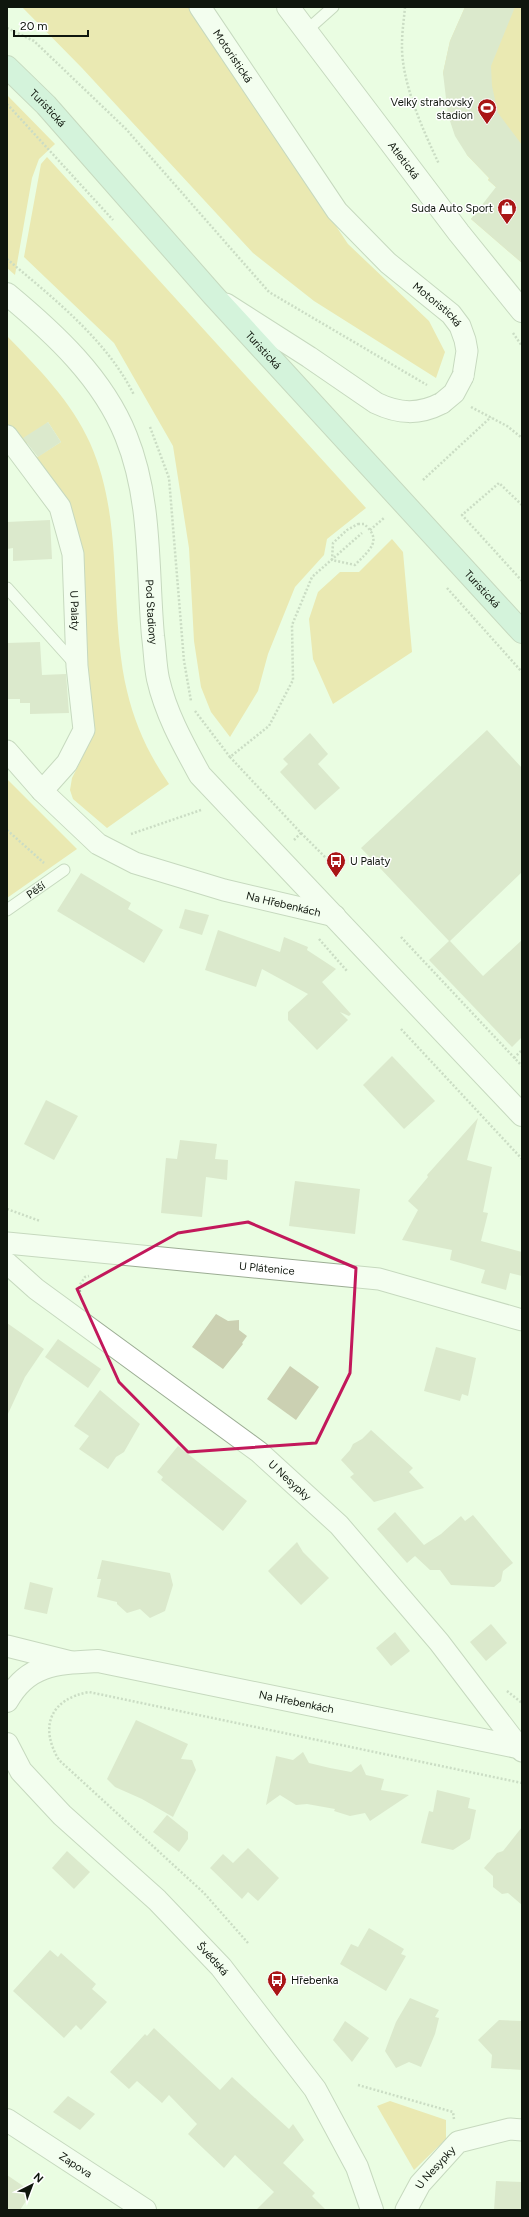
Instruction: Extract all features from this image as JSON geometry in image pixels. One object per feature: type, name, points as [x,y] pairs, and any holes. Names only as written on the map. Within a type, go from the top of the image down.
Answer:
[{"type":"main road","name":"Turistická","points":[[7,67],[46,105],[213,295],[522,632]]},
{"type":"street","name":"Motoristická","points":[[200,7],[337,211],[388,263],[451,314],[460,326],[467,351],[463,376],[454,393],[437,395],[433,408],[413,412],[388,409],[376,403],[309,357],[213,295]]},
{"type":"street","name":"Atletická","points":[[288,7],[459,233],[522,311]]},
{"type":"street","name":"Pod Stadiony","points":[[7,294],[39,320],[74,356],[104,394],[126,436],[143,493],[158,678],[175,730],[200,775],[335,916]]},
{"type":"street","name":"U Palaty","points":[[7,436],[60,507],[73,554],[77,666],[84,730],[67,763],[42,791]]},
{"type":"street","name":"Na Hřebenkách","points":[[7,751],[42,791],[98,844],[135,863],[224,890],[335,916],[522,1115]]},
{"type":"street","name":"U Plátenice","points":[[7,1243],[379,1279],[522,1320]]},
{"type":"street","name":"U Nesypky","points":[[7,1263],[36,1289],[259,1452],[339,1525],[439,1642],[521,1749]]},
{"type":"street","name":"Na Hřebenkách","points":[[7,1646],[71,1662]]},
{"type":"street","name":"Na Hřebenkách","points":[[7,1701],[16,1686],[37,1670],[71,1662],[98,1661],[521,1749]]},
{"type":"street","name":"Švédská","points":[[7,1744],[20,1771],[62,1815],[157,1900],[221,1967],[315,2089],[357,2167],[372,2210]]},
{"type":"street","points":[[7,1770],[62,1815]]},
{"type":"street","name":"Zapova","points":[[7,2120],[145,2210]]},
{"type":"street","name":"U Nesypky","points":[[406,2210],[420,2184],[458,2142],[510,2129],[522,2130]]},
{"type":"lane","points":[[306,31],[333,7]]},
{"type":"lane","points":[[7,588],[77,666]]},
{"type":"lane","name":"Pěší","points":[[7,910],[60,872]]},
{"type":"path","points":[[405,7],[402,45],[408,83],[439,166]]},
{"type":"path","points":[[7,28],[34,41],[126,130],[269,292],[437,395]]},
{"type":"path","points":[[465,404],[508,426],[522,438]]},
{"type":"path","points":[[423,480],[491,417]]},
{"type":"path","points":[[522,505],[499,483],[462,515],[522,582]]},
{"type":"path","points":[[370,530],[384,518],[389,524]]},
{"type":"path","points":[[358,524],[364,524],[374,535],[372,546],[355,565],[332,560],[333,543],[347,530],[358,524]]},
{"type":"path","points":[[338,870],[230,757],[269,726],[277,714],[293,680],[292,625],[312,577],[362,533]]},
{"type":"path","points":[[442,583],[522,672]]},
{"type":"path","points":[[98,844],[201,810]]},
{"type":"path","points":[[7,830],[60,872]]},
{"type":"path","points":[[277,856],[301,833]]},
{"type":"path","points":[[401,937],[522,1066]]},
{"type":"path","points":[[319,938],[347,971]]},
{"type":"path","points":[[401,1029],[522,1158]]},
{"type":"path","points":[[514,1058],[522,1050]]},
{"type":"path","points":[[80,1295],[79,1286],[85,1277],[95,1275]]},
{"type":"path","points":[[506,1690],[522,1703]]},
{"type":"path","points":[[248,1943],[204,1893],[59,1760],[51,1747],[48,1733],[51,1719],[59,1705],[74,1695],[89,1692],[522,1784]]},
{"type":"path","points":[[358,2085],[453,2112],[458,2142]]},
{"type":"highlighted area","points":[[248,1222],[356,1268],[350,1373],[316,1443],[188,1452],[119,1382],[77,1289],[178,1233]]},
{"type":"shaded area","points":[[22,7],[189,7],[348,244],[429,321],[445,352],[436,378],[314,301],[253,253],[82,68]]},
{"type":"shaded area","name":"Velký strahovský stadion","points":[[465,7],[522,7],[522,263],[471,219],[498,189],[488,180],[489,178],[467,155],[443,73],[450,41]]},
{"type":"shaded area","points":[[7,95],[55,144],[39,159],[32,178],[15,275],[7,268]]},
{"type":"shaded area","points":[[47,157],[366,508],[327,539],[324,555],[295,587],[268,654],[258,691],[230,737],[211,712],[201,687],[194,641],[189,548],[173,446],[114,343],[24,257],[41,164]]},
{"type":"shaded area","points":[[7,336],[31,360],[74,413],[90,443],[101,473],[108,503],[112,534],[118,629],[121,660],[127,691],[139,728],[155,762],[169,784],[107,828],[73,799],[70,790],[72,778],[82,758],[89,732],[91,710],[79,545],[30,453],[33,452],[37,457],[61,442],[48,422],[25,446],[7,426]]},
{"type":"shaded area","points":[[392,539],[403,552],[412,652],[333,704],[313,659],[309,619],[318,592],[340,572],[359,572]]},
{"type":"shaded area","points":[[7,779],[77,849],[7,898]]},
{"type":"shaded area","points":[[390,2101],[446,2120],[446,2139],[414,2170],[377,2106]]},
{"type":"building","name":"Velký strahovský stadion","points":[[465,7],[515,7],[491,66],[492,86],[498,113],[522,145],[522,263],[471,219],[496,187],[488,180],[490,179],[467,155],[455,136],[448,115],[443,73],[450,41]]},
{"type":"building","points":[[48,422],[61,442],[38,457],[23,438]]},
{"type":"building","points":[[50,520],[52,559],[13,561],[13,548],[7,549],[7,522]]},
{"type":"building","points":[[40,642],[42,675],[66,674],[69,713],[30,714],[30,703],[20,703],[20,699],[7,699],[7,643]]},
{"type":"building","points":[[487,730],[522,768],[522,872],[450,941],[483,976],[522,940],[522,1037],[512,1047],[429,960],[449,941],[361,848]]},
{"type":"building","points":[[310,733],[328,754],[318,764],[340,788],[315,810],[280,772],[288,764],[283,759]]},
{"type":"building","points":[[81,873],[131,903],[128,909],[163,930],[144,963],[57,911]]},
{"type":"building","points":[[185,909],[209,915],[202,935],[179,928]]},
{"type":"building","points":[[218,930],[280,952],[284,937],[308,947],[307,950],[336,969],[322,982],[351,1014],[349,1016],[340,1012],[348,1020],[317,1050],[288,1020],[288,1012],[308,994],[262,969],[256,987],[205,970]]},
{"type":"building","points":[[392,1056],[435,1101],[404,1129],[363,1085]]},
{"type":"building","points":[[46,1100],[78,1116],[54,1160],[24,1144]]},
{"type":"building","points":[[478,1118],[467,1160],[492,1167],[483,1212],[488,1213],[481,1241],[522,1252],[522,1276],[510,1273],[506,1290],[481,1283],[485,1270],[450,1260],[452,1250],[402,1240],[418,1210],[408,1201],[428,1177],[427,1175]]},
{"type":"building","points":[[180,1140],[217,1144],[215,1159],[228,1160],[227,1180],[206,1177],[202,1217],[161,1213],[166,1158],[177,1159]]},
{"type":"building","points":[[295,1181],[360,1189],[355,1234],[289,1226]]},
{"type":"building","points":[[216,1314],[228,1321],[239,1320],[239,1330],[247,1336],[242,1343],[243,1344],[223,1369],[192,1347]]},
{"type":"building","points":[[7,1323],[44,1349],[25,1377],[7,1416]]},
{"type":"building","points":[[58,1339],[101,1369],[88,1388],[45,1357]]},
{"type":"building","points":[[436,1347],[476,1358],[468,1396],[462,1394],[460,1401],[424,1391]]},
{"type":"building","points":[[290,1366],[319,1387],[296,1420],[267,1399]]},
{"type":"building","points":[[100,1390],[140,1424],[124,1452],[116,1457],[108,1469],[79,1449],[89,1436],[74,1426]]},
{"type":"building","points":[[371,1430],[413,1468],[409,1472],[424,1488],[374,1502],[350,1477],[354,1474],[341,1460],[353,1444],[362,1439]]},
{"type":"building","points":[[178,1446],[247,1501],[223,1531],[161,1480],[163,1477],[157,1472]]},
{"type":"building","points":[[395,1512],[424,1545],[441,1534],[461,1516],[465,1521],[473,1515],[513,1563],[503,1571],[501,1581],[494,1587],[451,1585],[440,1570],[430,1570],[415,1556],[407,1563],[377,1529]]},
{"type":"building","points":[[297,1542],[303,1552],[329,1578],[301,1605],[268,1571]]},
{"type":"building","points":[[102,1560],[170,1573],[173,1585],[165,1611],[150,1618],[140,1609],[127,1613],[117,1604],[117,1602],[97,1597],[101,1579],[97,1579]]},
{"type":"building","points":[[30,1582],[53,1588],[47,1614],[24,1609]]},
{"type":"building","points":[[491,1624],[507,1643],[486,1661],[470,1642]]},
{"type":"building","points":[[395,1632],[410,1651],[391,1666],[376,1648]]},
{"type":"building","points":[[136,1720],[188,1744],[181,1759],[192,1760],[196,1770],[173,1817],[142,1799],[115,1787],[107,1779]]},
{"type":"building","points":[[303,1752],[309,1763],[330,1768],[351,1772],[361,1764],[366,1775],[384,1779],[381,1790],[409,1795],[370,1821],[365,1813],[350,1816],[334,1811],[335,1809],[307,1804],[296,1805],[280,1795],[266,1805],[276,1756],[293,1760]]},
{"type":"building","points":[[437,1790],[470,1798],[468,1808],[476,1810],[470,1839],[453,1850],[421,1843],[429,1811],[433,1812]]},
{"type":"building","points":[[167,1815],[188,1832],[188,1839],[179,1852],[153,1832]]},
{"type":"building","points":[[522,1827],[522,1905],[508,1893],[502,1894],[493,1887],[493,1876],[484,1868],[497,1853],[503,1851]]},
{"type":"building","points":[[248,1848],[279,1878],[258,1901],[248,1892],[242,1899],[210,1868],[223,1854],[233,1863]]},
{"type":"building","points":[[67,1851],[90,1872],[74,1889],[52,1868]]},
{"type":"building","points":[[369,1928],[404,1949],[401,1954],[406,1956],[386,1991],[340,1964],[351,1944],[358,1947]]},
{"type":"building","points":[[50,1950],[58,1957],[61,1953],[96,1984],[92,1989],[107,2002],[81,2030],[76,2025],[64,2038],[13,1991]]},
{"type":"building","points":[[410,1998],[439,2010],[435,2017],[439,2018],[435,2034],[421,2067],[409,2062],[396,2068],[385,2051],[396,2022]]},
{"type":"building","points":[[499,2020],[522,2021],[522,2070],[491,2068],[492,2055],[478,2040]]},
{"type":"building","points":[[345,2021],[369,2038],[352,2062],[333,2040]]},
{"type":"building","points":[[154,2028],[220,2090],[232,2077],[289,2129],[293,2124],[304,2140],[283,2163],[315,2193],[312,2196],[326,2210],[256,2210],[274,2192],[235,2155],[224,2168],[188,2134],[197,2124],[169,2095],[162,2103],[137,2081],[129,2089],[110,2072],[145,2034],[147,2036]]},
{"type":"building","points":[[68,2096],[95,2114],[80,2130],[53,2112]]},
{"type":"building","points":[[7,2175],[32,2192],[20,2210],[7,2210]]},
{"type":"building","points":[[496,2181],[522,2182],[522,2210],[494,2210]]},
{"type":"place","name":"Velký strahovský stadion","points":[[487,125]]},
{"type":"place","name":"Suda Auto Sport","points":[[507,225]]},
{"type":"place","name":"U Palaty","points":[[336,878]]},
{"type":"place","name":"Hřebenka","points":[[277,1997]]}]
